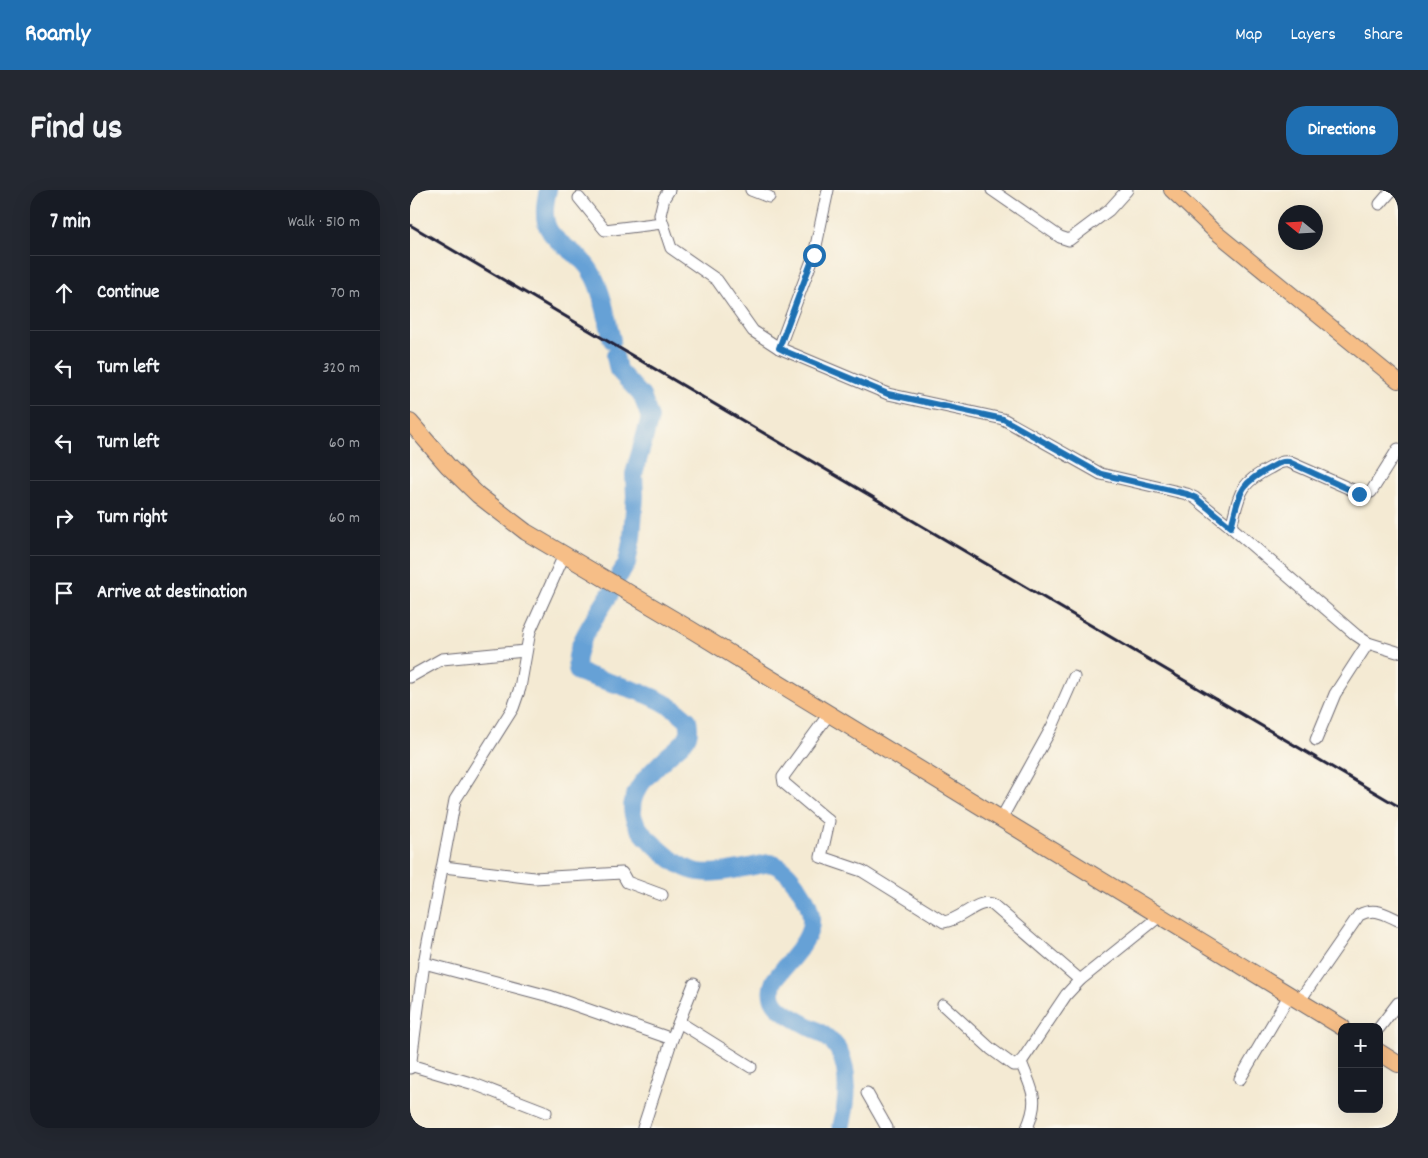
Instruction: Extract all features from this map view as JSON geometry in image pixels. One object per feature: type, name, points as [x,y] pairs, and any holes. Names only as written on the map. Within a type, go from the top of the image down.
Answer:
[{"type":"highway","points":[[410,422],[448,466],[478,495],[526,532],[565,553],[1338,1024]]},
{"type":"highway","points":[[1383,1055],[1398,1064]]},
{"type":"main road","points":[[1171,190],[1213,230],[1398,381]]},
{"type":"street","points":[[669,190],[661,206],[662,223],[671,248],[717,280],[751,328],[779,348],[888,394],[1003,419],[1096,472],[1187,494],[1196,498],[1368,643],[1398,654]]},
{"type":"street","points":[[752,190],[769,197]]},
{"type":"street","points":[[779,348],[814,255],[828,190]]},
{"type":"street","points":[[992,190],[1060,237],[1069,240],[1109,210],[1127,190]]},
{"type":"street","points":[[1380,204],[1392,190]]},
{"type":"street","points":[[579,198],[605,230],[662,223]]},
{"type":"street","points":[[1231,527],[1243,487],[1251,477],[1281,462],[1289,462],[1364,495],[1371,492],[1398,449]]},
{"type":"street","points":[[546,1112],[474,1084],[410,1066],[424,962],[444,867],[451,815],[455,800],[513,708],[520,688],[525,651],[539,608],[565,553]]},
{"type":"street","points":[[1316,740],[1335,694],[1368,643]]},
{"type":"street","points":[[410,677],[442,659],[525,651]]},
{"type":"street","points":[[1001,819],[1052,727],[1074,677]]},
{"type":"street","points":[[829,714],[782,777],[784,783],[829,821],[821,857],[862,871],[944,922],[959,918],[982,904],[992,904],[1080,980]]},
{"type":"street","points":[[444,867],[534,878],[622,873],[627,882],[662,895]]},
{"type":"street","points":[[1240,1079],[1295,997],[1359,916],[1368,910],[1378,910],[1398,920]]},
{"type":"street","points":[[944,1005],[991,1049],[1014,1065],[1020,1062],[1066,995],[1080,980],[1161,916]]},
{"type":"street","points":[[424,962],[548,996],[672,1039]]},
{"type":"street","points":[[643,1128],[672,1039],[694,984]]},
{"type":"street","points":[[1383,1023],[1398,1003]]},
{"type":"street","points":[[679,1022],[751,1067]]},
{"type":"street","points":[[1020,1062],[1035,1103],[1034,1111],[1026,1128]]},
{"type":"street","points":[[868,1093],[888,1128]]},
{"type":"waterway","points":[[548,190],[545,209],[546,223],[558,241],[577,255],[586,264],[594,277],[603,300],[612,340]]},
{"type":"waterway","points":[[615,356],[618,370],[642,396],[650,418],[634,474],[635,496],[632,537],[627,563],[619,576]]},
{"type":"waterway","points":[[610,594],[581,643],[576,663],[578,672],[636,690],[663,702],[688,720],[689,726],[689,733],[685,740],[647,776],[639,787],[632,809],[635,821],[643,833],[656,846],[672,860],[686,868],[709,873],[770,863],[790,876],[799,888],[811,916],[810,927],[800,948],[774,981],[772,993],[775,1003],[784,1012],[821,1033],[832,1041],[839,1051],[843,1060],[847,1090],[841,1128]]},
{"type":"railway","points":[[410,225],[1398,806]]},
{"type":"route","points":[[814,255],[779,348],[787,352],[888,394],[1003,419],[1083,466],[1101,474],[1187,494],[1196,498],[1231,527],[1243,487],[1251,477],[1281,462],[1289,462],[1359,494]]}]
